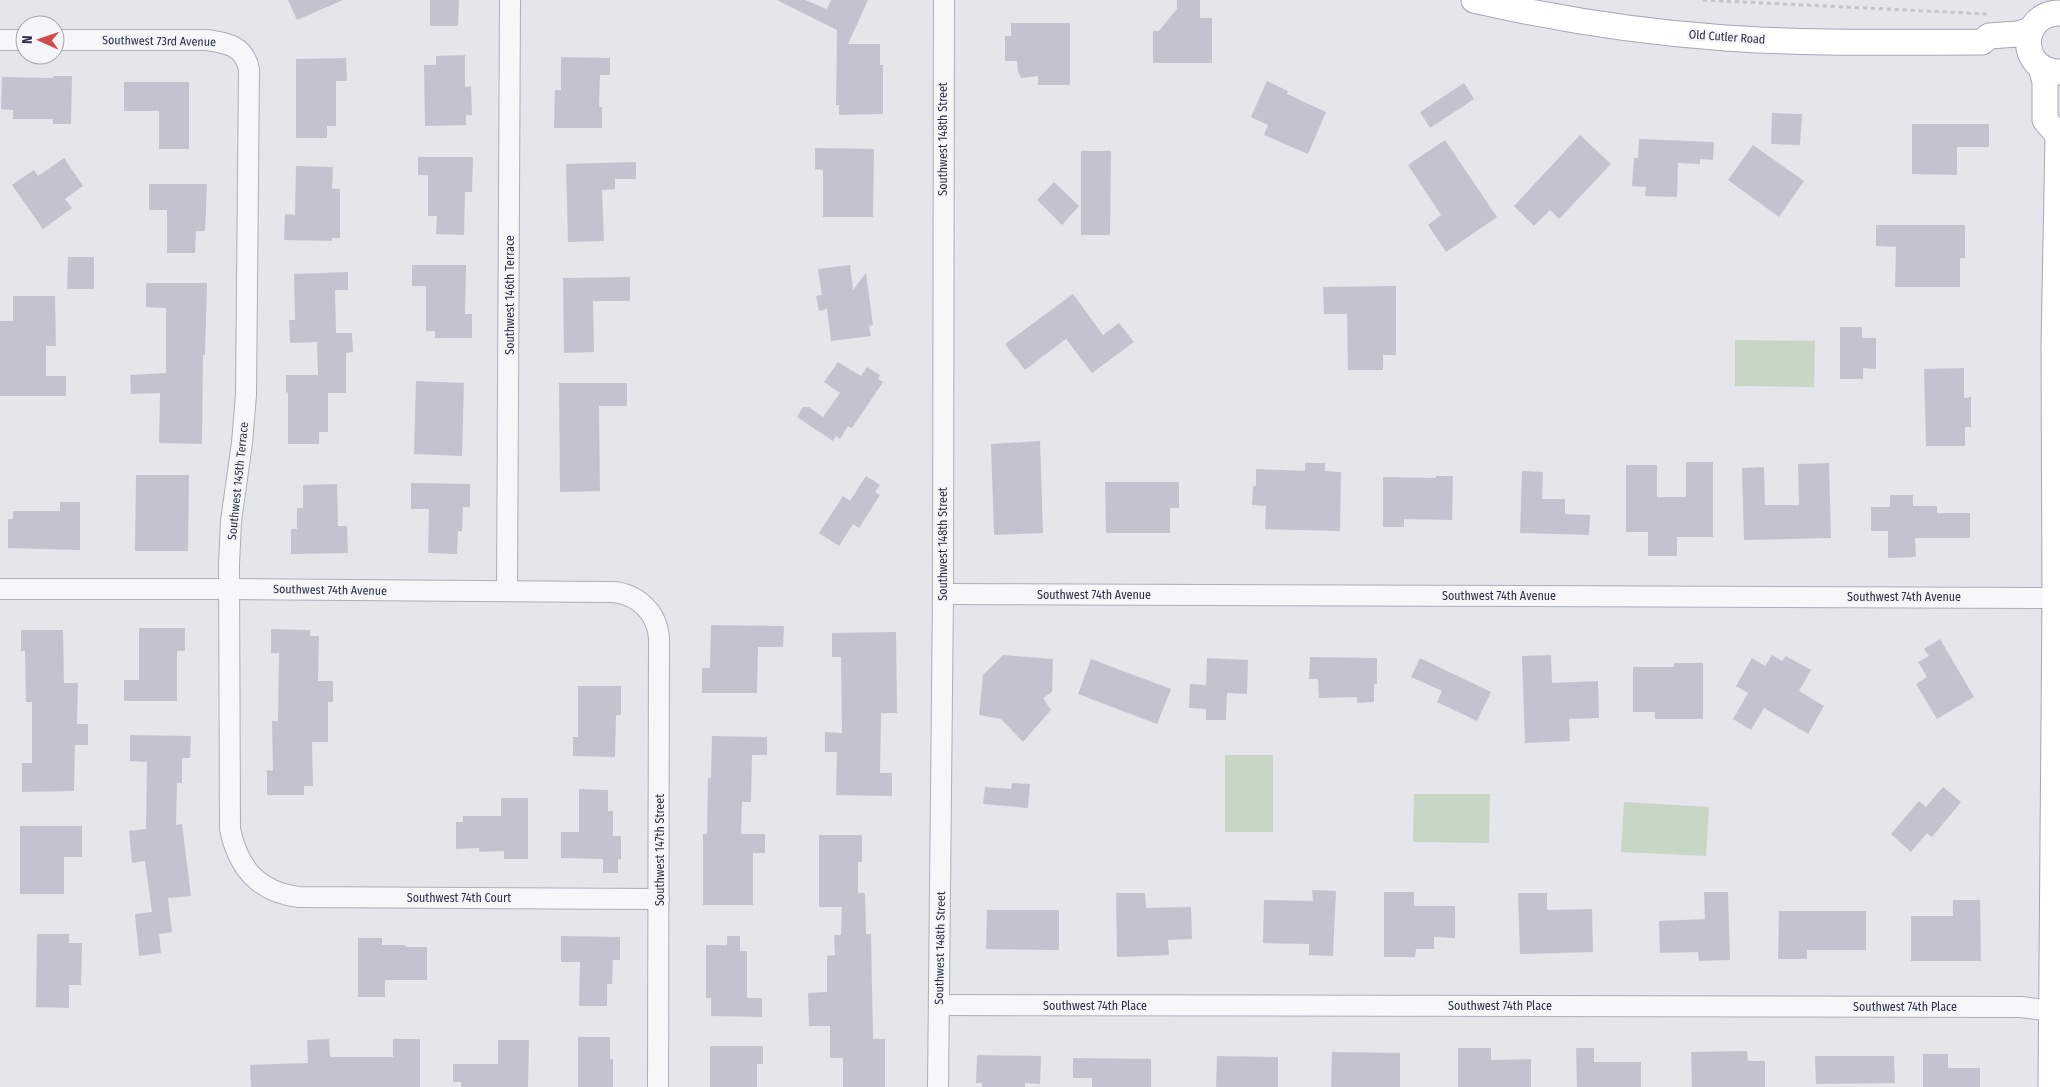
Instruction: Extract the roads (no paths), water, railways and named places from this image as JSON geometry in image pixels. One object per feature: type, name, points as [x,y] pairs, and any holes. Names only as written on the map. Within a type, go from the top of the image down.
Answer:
[{"type":"main road","name":"Old Cutler Road","points":[[1474,0],[1513,9],[1598,23],[1724,38],[1830,42],[1982,42],[1989,36],[2018,34],[2047,14]]},
{"type":"main road","name":"Old Cutler Road","points":[[2045,66],[2028,45],[2047,14]]},
{"type":"main road","name":"Old Cutler Road","points":[[1982,42],[1988,51],[2015,52],[2045,66]]},
{"type":"main road","points":[[2045,66],[2045,120],[2059,133],[2055,598],[2057,723],[2056,1011],[2050,1087]]},
{"type":"street","name":"Southwest 146th Terrace","points":[[507,591],[510,0]]},
{"type":"street","name":"Southwest 148th Street","points":[[938,1087],[943,594],[944,0]]},
{"type":"street","points":[[0,40],[15,40]]},
{"type":"street","name":"Southwest 73rd Avenue","points":[[65,40],[207,40],[224,42],[235,46],[242,53],[247,60],[249,69]]},
{"type":"street","name":"Southwest 145th Terrace","points":[[249,69],[246,395],[242,443],[231,521],[228,589],[230,829],[232,840],[242,864],[261,884]]},
{"type":"street","name":"Southwest 74th Avenue","points":[[0,589],[620,593],[638,600],[652,615]]},
{"type":"street","name":"Southwest 74th Avenue","points":[[943,594],[2055,598]]},
{"type":"street","name":"Southwest 147th Street","points":[[652,615],[659,638],[658,1087]]},
{"type":"street","name":"Southwest 74th Court","points":[[261,884],[282,894],[307,898],[659,899]]},
{"type":"street","name":"Southwest 74th Place","points":[[940,1005],[2011,1007],[2056,1011]]}]
